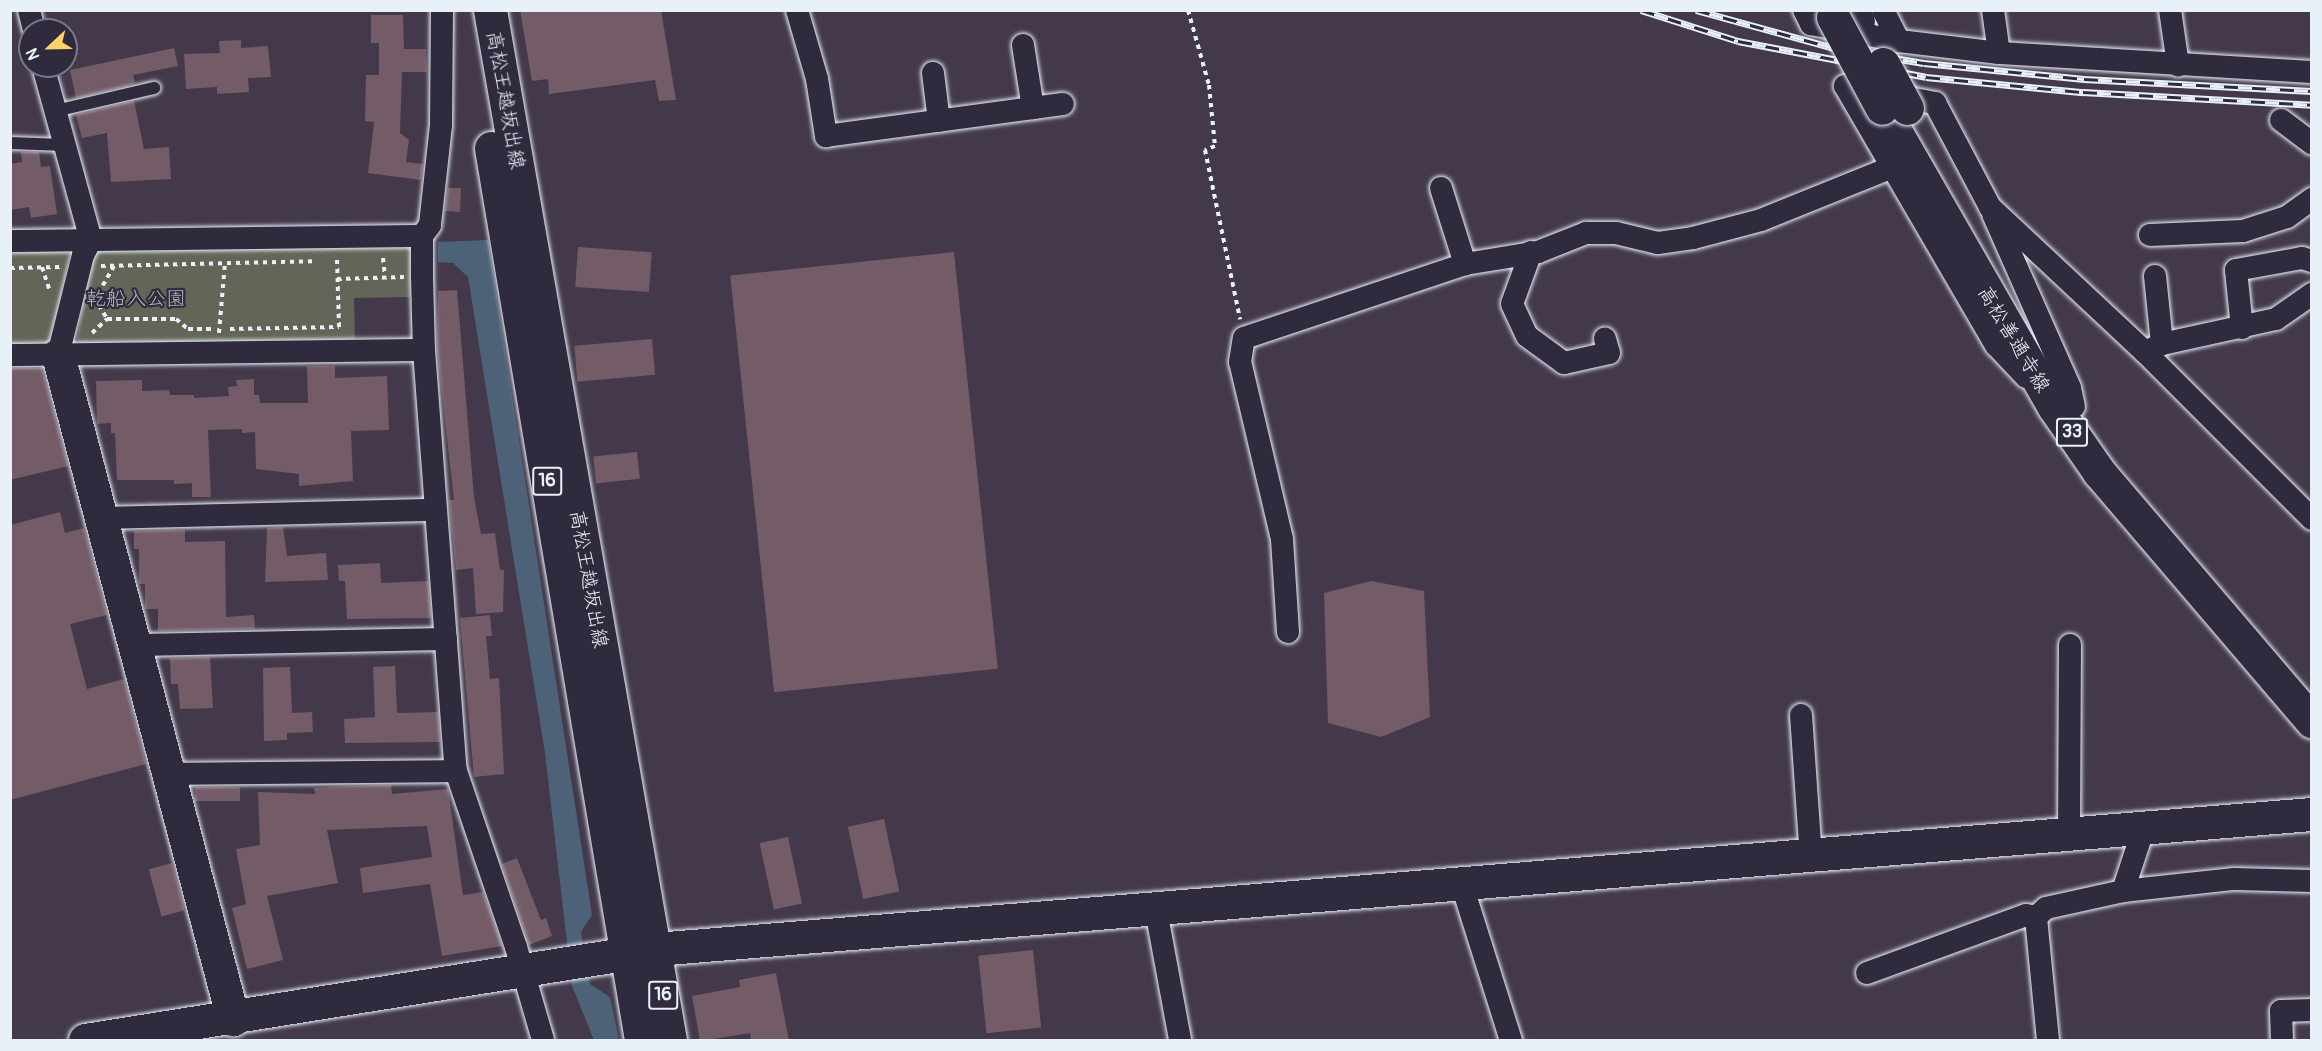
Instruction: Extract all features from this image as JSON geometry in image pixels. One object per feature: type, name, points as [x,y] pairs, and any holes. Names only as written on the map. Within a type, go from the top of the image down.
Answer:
[{"type":"main road","name":"高松王越坂出線","points":[[468,10],[641,951],[670,1041]]},
{"type":"main road","name":"高松王越坂出線","points":[[490,10],[641,951],[641,1041]]},
{"type":"main road","name":"高松善通寺線","points":[[1843,13],[2064,407],[2144,527],[2312,721]]},
{"type":"main road","points":[[58,355],[137,645],[233,1019]]},
{"type":"main road","name":"高松善通寺線","points":[[2064,407],[2113,465],[2178,550],[2312,701]]},
{"type":"main road","points":[[100,1039],[641,951],[2143,830],[2312,814]]},
{"type":"street","points":[[442,10],[441,125],[430,225],[422,236],[422,276],[424,350],[456,771],[522,969],[543,1041]]},
{"type":"street","points":[[797,10],[817,80],[826,136],[1063,104]]},
{"type":"street","points":[[1993,10],[2000,53]]},
{"type":"street","points":[[2170,10],[2178,64]]},
{"type":"street","points":[[1899,41],[1843,13],[1811,24],[1899,41],[2000,53],[2312,72]]},
{"type":"street","points":[[1023,45],[1033,108]]},
{"type":"street","points":[[933,73],[939,121]]},
{"type":"street","points":[[46,78],[91,240],[80,266],[58,355]]},
{"type":"street","points":[[1845,86],[1935,103],[1990,207],[2070,388],[2064,407],[1996,345],[1845,86]]},
{"type":"street","points":[[2282,120],[2312,143]]},
{"type":"street","points":[[1288,632],[1282,539],[1240,362],[1244,338],[1465,264],[1531,252],[1586,233],[1616,233],[1658,243],[1693,238],[1761,220],[1892,167]]},
{"type":"street","points":[[1441,189],[1465,264]]},
{"type":"street","points":[[2150,235],[2238,231],[2287,218],[2312,199]]},
{"type":"street","points":[[1990,207],[2153,348],[2312,519]]},
{"type":"street","points":[[2238,231],[2243,268]]},
{"type":"street","points":[[10,241],[422,236]]},
{"type":"street","points":[[1531,252],[1512,304],[1527,336],[1564,363],[1609,353],[1605,339]]},
{"type":"street","points":[[2242,328],[2236,270],[2302,258],[2312,261]]},
{"type":"street","points":[[2153,348],[2156,276]]},
{"type":"street","points":[[2153,348],[2276,319],[2312,294]]},
{"type":"street","points":[[10,356],[424,350]]},
{"type":"street","points":[[102,519],[435,510]]},
{"type":"street","points":[[137,645],[446,639]]},
{"type":"street","points":[[2069,836],[2070,645]]},
{"type":"street","points":[[1801,715],[1811,857]]},
{"type":"street","points":[[170,774],[456,771]]},
{"type":"street","points":[[2123,891],[2143,830]]},
{"type":"street","points":[[2036,917],[2046,908],[2123,891],[2234,879],[2312,881]]},
{"type":"street","points":[[1462,885],[1511,1041]]},
{"type":"street","points":[[1156,910],[1180,1041]]},
{"type":"street","points":[[1867,973],[2026,915],[2036,917]]},
{"type":"street","points":[[2036,917],[2048,1041]]},
{"type":"street","points":[[2282,1041],[2273,1011],[2312,1010]]},
{"type":"lane","points":[[55,111],[154,88]]},
{"type":"lane","points":[[10,143],[64,146]]},
{"type":"path","points":[[1188,10],[1209,86],[1215,146],[1205,150],[1244,338]]},
{"type":"path","points":[[220,352],[219,329],[225,238]]},
{"type":"path","points":[[372,258],[384,258],[385,277]]},
{"type":"path","points":[[10,268],[348,259]]},
{"type":"path","points":[[114,266],[99,292],[99,305],[107,319],[176,320],[188,329],[339,327],[337,260]]},
{"type":"path","points":[[338,279],[422,276]]},
{"type":"green space","name":"乾船入公園","points":[[411,244],[410,297],[354,298],[355,343],[88,348],[77,340],[92,253],[101,248]]},
{"type":"green space","name":"乾船入公園","points":[[62,247],[69,255],[53,339],[41,348],[11,349],[10,248]]},
{"type":"water","points":[[488,240],[592,915],[581,932],[590,984],[610,997],[619,1040],[594,1040],[572,986],[545,753],[468,277],[453,263],[438,262],[438,242]]},
{"type":"building","points":[[520,10],[661,10],[676,100],[659,101],[655,80],[549,94],[548,79],[532,81]]},
{"type":"building","points":[[371,15],[403,15],[404,49],[426,49],[427,72],[402,72],[400,133],[409,140],[406,162],[423,164],[421,180],[368,173],[374,122],[365,121],[366,75],[379,75],[379,43],[371,43]]},
{"type":"building","points":[[241,40],[241,48],[268,46],[271,77],[248,78],[249,92],[217,94],[217,87],[186,89],[184,54],[220,53],[219,41]]},
{"type":"building","points":[[174,48],[178,66],[133,75],[135,83],[76,98],[72,78],[78,78],[78,68]]},
{"type":"building","points":[[134,101],[144,149],[169,147],[171,179],[111,182],[107,133],[82,138],[76,115]]},
{"type":"building","points":[[21,152],[39,152],[41,167],[50,166],[57,214],[31,218],[29,207],[10,210],[10,164],[22,162]]},
{"type":"building","points":[[448,188],[461,188],[460,212],[445,211]]},
{"type":"building","points":[[578,247],[652,252],[649,292],[575,287]]},
{"type":"building","points":[[954,252],[998,669],[774,692],[730,276]]},
{"type":"building","points":[[457,290],[474,497],[481,534],[495,533],[500,570],[504,570],[503,612],[476,614],[473,568],[456,570],[449,500],[454,500],[437,348],[438,291]]},
{"type":"building","points":[[652,339],[655,375],[577,382],[574,346]]},
{"type":"building","points":[[307,366],[335,366],[335,378],[387,376],[389,430],[351,431],[353,481],[299,486],[299,474],[256,469],[255,432],[242,433],[242,429],[208,430],[211,497],[192,497],[192,483],[174,484],[174,480],[117,480],[115,433],[111,433],[111,423],[97,424],[96,381],[142,380],[142,391],[169,390],[170,395],[194,395],[194,398],[229,396],[228,387],[237,386],[236,380],[254,379],[254,395],[259,395],[260,403],[308,403]]},
{"type":"building","points":[[10,368],[42,368],[68,466],[10,480]]},
{"type":"building","points":[[637,452],[640,479],[596,483],[593,457]]},
{"type":"building","points":[[60,512],[65,533],[84,528],[107,615],[70,624],[87,689],[124,679],[146,764],[10,800],[10,525]]},
{"type":"building","points":[[283,527],[287,556],[326,553],[328,580],[265,582],[267,528]]},
{"type":"building","points":[[185,530],[185,542],[225,541],[226,617],[254,615],[255,629],[158,631],[158,609],[145,609],[145,584],[139,584],[139,549],[134,549],[134,531]]},
{"type":"building","points":[[380,563],[381,583],[428,581],[431,618],[347,619],[345,581],[339,581],[338,565]]},
{"type":"building","points":[[1371,581],[1424,591],[1430,717],[1381,737],[1328,723],[1324,593]]},
{"type":"building","points":[[490,615],[492,636],[486,636],[490,679],[499,678],[504,774],[474,777],[460,618]]},
{"type":"building","points":[[210,657],[213,708],[180,709],[178,684],[171,684],[170,658]]},
{"type":"building","points":[[395,666],[397,713],[438,712],[440,742],[345,743],[344,719],[375,717],[373,667]]},
{"type":"building","points":[[290,667],[292,713],[312,712],[313,732],[287,733],[287,740],[264,741],[263,668]]},
{"type":"building","points":[[391,785],[392,794],[448,789],[463,895],[483,892],[502,946],[442,956],[430,884],[363,893],[360,868],[432,857],[427,826],[327,830],[338,883],[267,896],[283,960],[247,969],[232,908],[246,904],[236,849],[260,845],[258,792],[315,794],[314,788]]},
{"type":"building","points":[[195,787],[240,787],[240,801],[195,801]]},
{"type":"building","points":[[884,819],[899,891],[863,899],[848,827]]},
{"type":"building","points":[[788,837],[802,904],[774,910],[760,843]]},
{"type":"building","points":[[517,858],[541,920],[546,918],[552,936],[529,945],[502,864]]},
{"type":"building","points":[[172,863],[185,910],[161,917],[149,869]]},
{"type":"building","points":[[1033,950],[1041,1028],[986,1033],[978,956]]},
{"type":"building","points":[[776,973],[789,1041],[751,1041],[750,1033],[700,1041],[692,996],[740,987],[739,980]]},
{"type":"railway","points":[[1641,10],[1738,41],[1926,77],[2083,92],[2312,105]]},
{"type":"railway","points":[[1696,10],[1834,48],[1924,63],[2084,79],[2312,91]]}]
